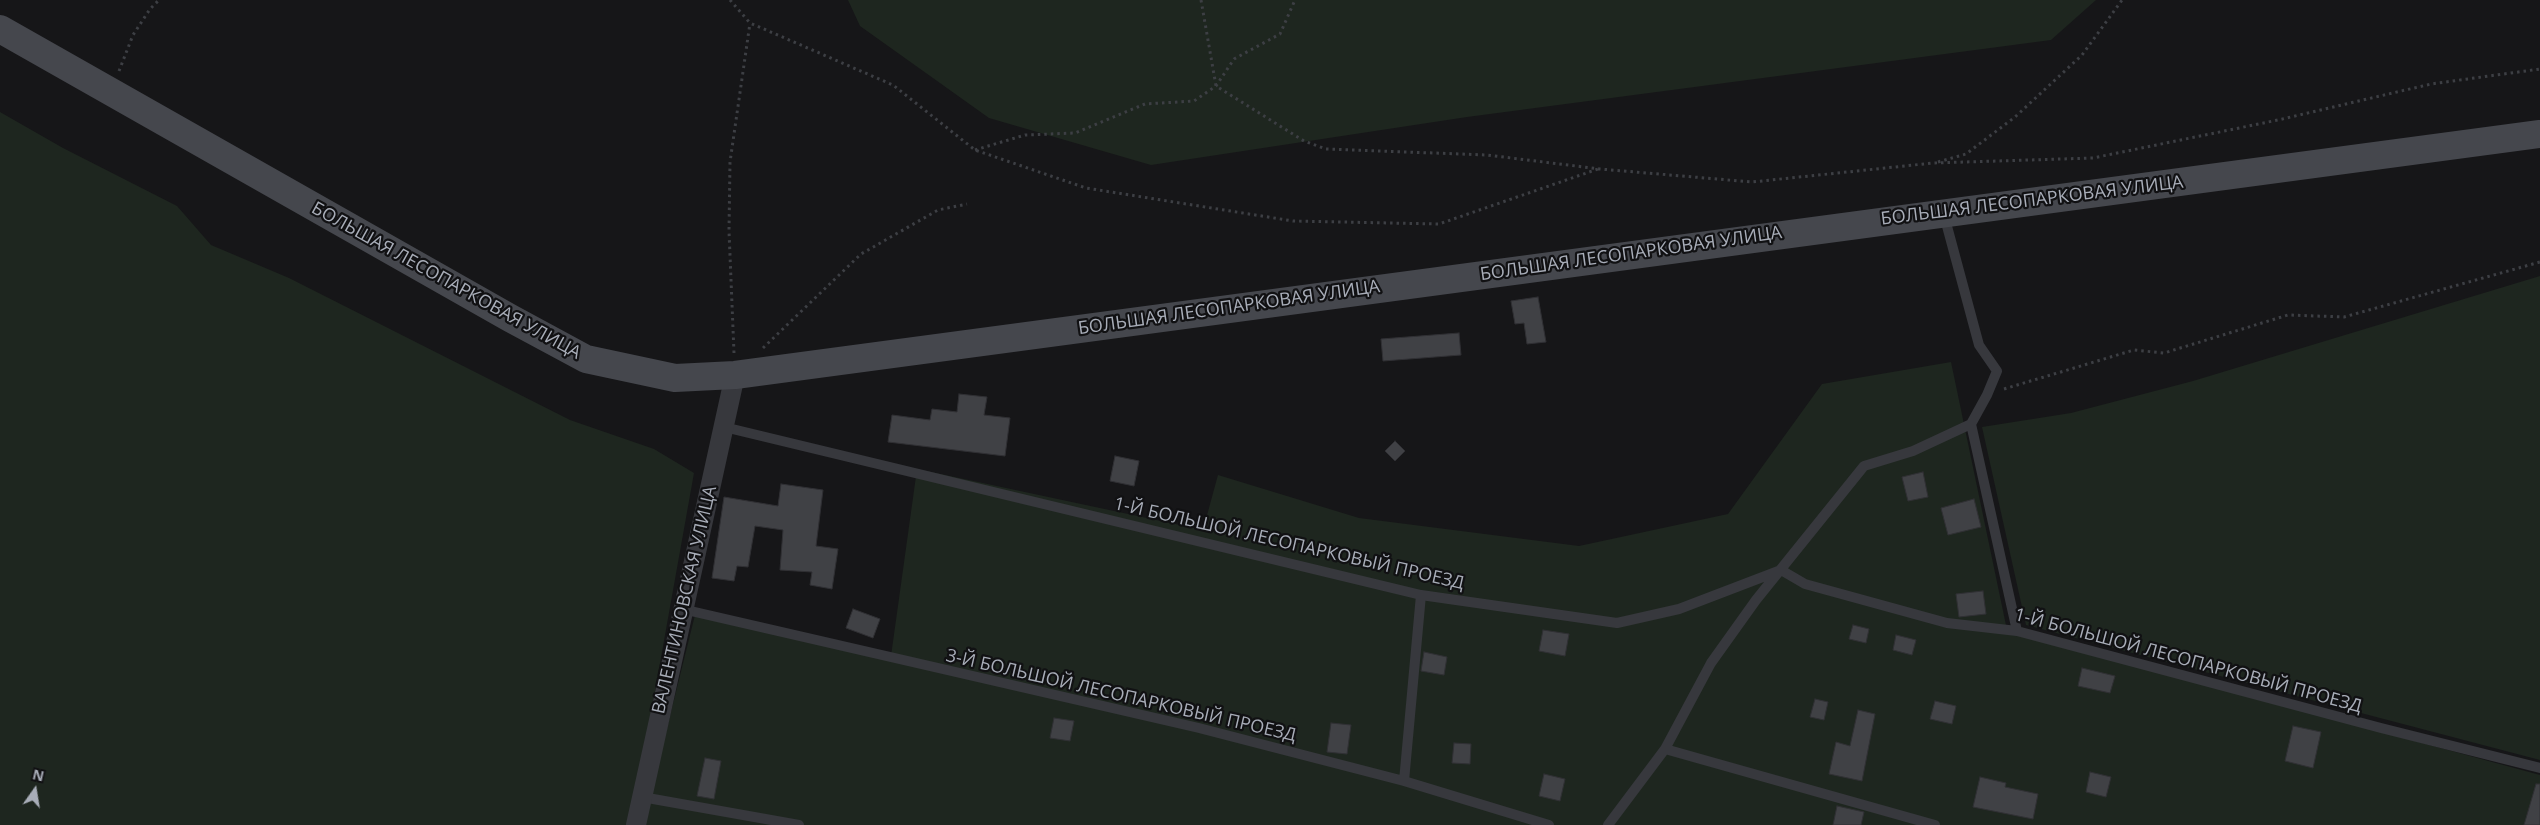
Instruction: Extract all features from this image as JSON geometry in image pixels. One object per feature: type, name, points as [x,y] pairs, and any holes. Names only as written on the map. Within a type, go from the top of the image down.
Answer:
[{"type":"main road","name":"БОЛЬШАЯ ЛЕСОПАРКОВАЯ УЛИЦА","points":[[0,29],[501,314],[586,359],[674,378],[735,375],[1944,212],[2540,134]]},
{"type":"street","name":"ВАЛЕНТИНОВСКАЯ УЛИЦА","points":[[636,825],[735,375]]},
{"type":"lane","points":[[1608,825],[1665,750],[1711,663],[1781,570],[1864,466],[1913,451],[1971,424],[1987,395],[1996,371],[1979,345],[1944,212]]},
{"type":"lane","points":[[1971,424],[2017,631]]},
{"type":"lane","name":"1-Й БОЛЬШОЙ ЛЕСОПАРКОВЫЙ ПРОЕЗД","points":[[724,427],[1420,595],[1617,623],[1679,609],[1781,570],[1805,584],[1947,623],[2017,631],[2540,768]]},
{"type":"lane","points":[[1404,781],[1420,595]]},
{"type":"lane","name":"3-Й БОЛЬШОЙ ЛЕСОПАРКОВЫЙ ПРОЕЗД","points":[[682,609],[1199,728],[1404,781],[1549,825]]},
{"type":"lane","points":[[1665,750],[1935,825]]},
{"type":"lane","points":[[642,797],[799,825]]},
{"type":"path","points":[[111,92],[133,34],[150,9],[159,0]]},
{"type":"path","points":[[730,0],[750,22],[893,85],[975,150],[1086,188],[1293,221],[1439,224],[1600,169]]},
{"type":"path","points":[[1201,0],[1216,86],[1304,141],[1326,149],[1486,155],[1600,169],[1752,182],[1933,163],[2093,158],[2278,120],[2431,84],[2540,69]]},
{"type":"path","points":[[975,150],[1026,135],[1075,133],[1146,104],[1194,101],[1216,86],[1234,59],[1280,34],[1295,0]]},
{"type":"path","points":[[1933,163],[1966,154],[2015,117],[2082,55],[2122,0]]},
{"type":"path","points":[[735,375],[729,230],[730,162],[750,22]]},
{"type":"path","points":[[735,375],[861,254],[938,210],[967,204]]},
{"type":"path","points":[[1987,395],[2134,350],[2164,353],[2288,315],[2344,318],[2540,262]]},
{"type":"shaded area","points":[[848,0],[2096,0],[2051,40],[1467,117],[1151,165],[989,118],[860,26]]},
{"type":"shaded area","points":[[0,112],[63,148],[177,206],[211,245],[289,278],[570,420],[654,449],[694,473],[631,825],[0,825]]},
{"type":"shaded area","points":[[2540,276],[2540,760],[2026,625],[1982,427],[2071,413],[2193,381]]},
{"type":"shaded area","points":[[1951,362],[2007,630],[2540,775],[2540,825],[643,825],[696,611],[891,656],[917,469],[1203,530],[1218,475],[1359,518],[1579,546],[1728,514],[1822,384]]},
{"type":"building","points":[[1538,297],[1546,342],[1527,344],[1524,323],[1515,324],[1511,301]]},
{"type":"building","points":[[1459,333],[1461,355],[1383,361],[1381,339]]},
{"type":"building","points":[[959,394],[987,397],[984,415],[1010,418],[1005,456],[888,442],[892,415],[930,420],[932,409],[957,412]]},
{"type":"building","points":[[1395,441],[1405,451],[1395,461],[1385,451]]},
{"type":"building","points":[[1115,456],[1139,461],[1134,486],[1110,481]]},
{"type":"building","points":[[1923,472],[1928,497],[1908,501],[1902,477]]},
{"type":"building","points":[[781,484],[823,490],[816,546],[838,549],[832,589],[810,585],[812,572],[780,570],[783,530],[755,526],[748,567],[737,566],[734,581],[712,578],[724,497],[778,506]]},
{"type":"building","points":[[1974,499],[1981,527],[1948,535],[1941,508]]},
{"type":"building","points":[[1983,591],[1986,614],[1959,617],[1956,594]]},
{"type":"building","points":[[853,609],[880,619],[873,638],[846,628]]},
{"type":"building","points":[[1853,625],[1869,629],[1866,643],[1849,639]]},
{"type":"building","points":[[1543,630],[1569,634],[1565,656],[1539,651]]},
{"type":"building","points":[[1896,635],[1916,640],[1912,655],[1893,650]]},
{"type":"building","points":[[1424,652],[1447,657],[1444,675],[1421,671]]},
{"type":"building","points":[[2082,668],[2115,676],[2110,693],[2078,686]]},
{"type":"building","points":[[1815,699],[1828,702],[1824,720],[1810,717]]},
{"type":"building","points":[[1935,701],[1956,706],[1952,724],[1930,719]]},
{"type":"building","points":[[1858,710],[1875,714],[1862,781],[1829,774],[1836,742],[1850,746]]},
{"type":"building","points":[[1054,718],[1074,721],[1070,741],[1050,738]]},
{"type":"building","points":[[1331,723],[1351,725],[1347,754],[1327,752]]},
{"type":"building","points":[[2293,726],[2321,732],[2313,768],[2285,761]]},
{"type":"building","points":[[1454,743],[1471,744],[1470,764],[1452,763]]},
{"type":"building","points":[[705,758],[721,761],[714,799],[697,796]]},
{"type":"building","points":[[2090,772],[2111,777],[2106,797],[2086,792]]},
{"type":"building","points":[[1544,774],[1565,779],[1560,801],[1539,796]]},
{"type":"building","points":[[1980,777],[2006,783],[2005,787],[2038,794],[2033,819],[1973,807]]},
{"type":"building","points":[[2536,784],[2540,784],[2540,825],[2524,825]]},
{"type":"building","points":[[1837,806],[1864,812],[1861,825],[1833,825]]}]
